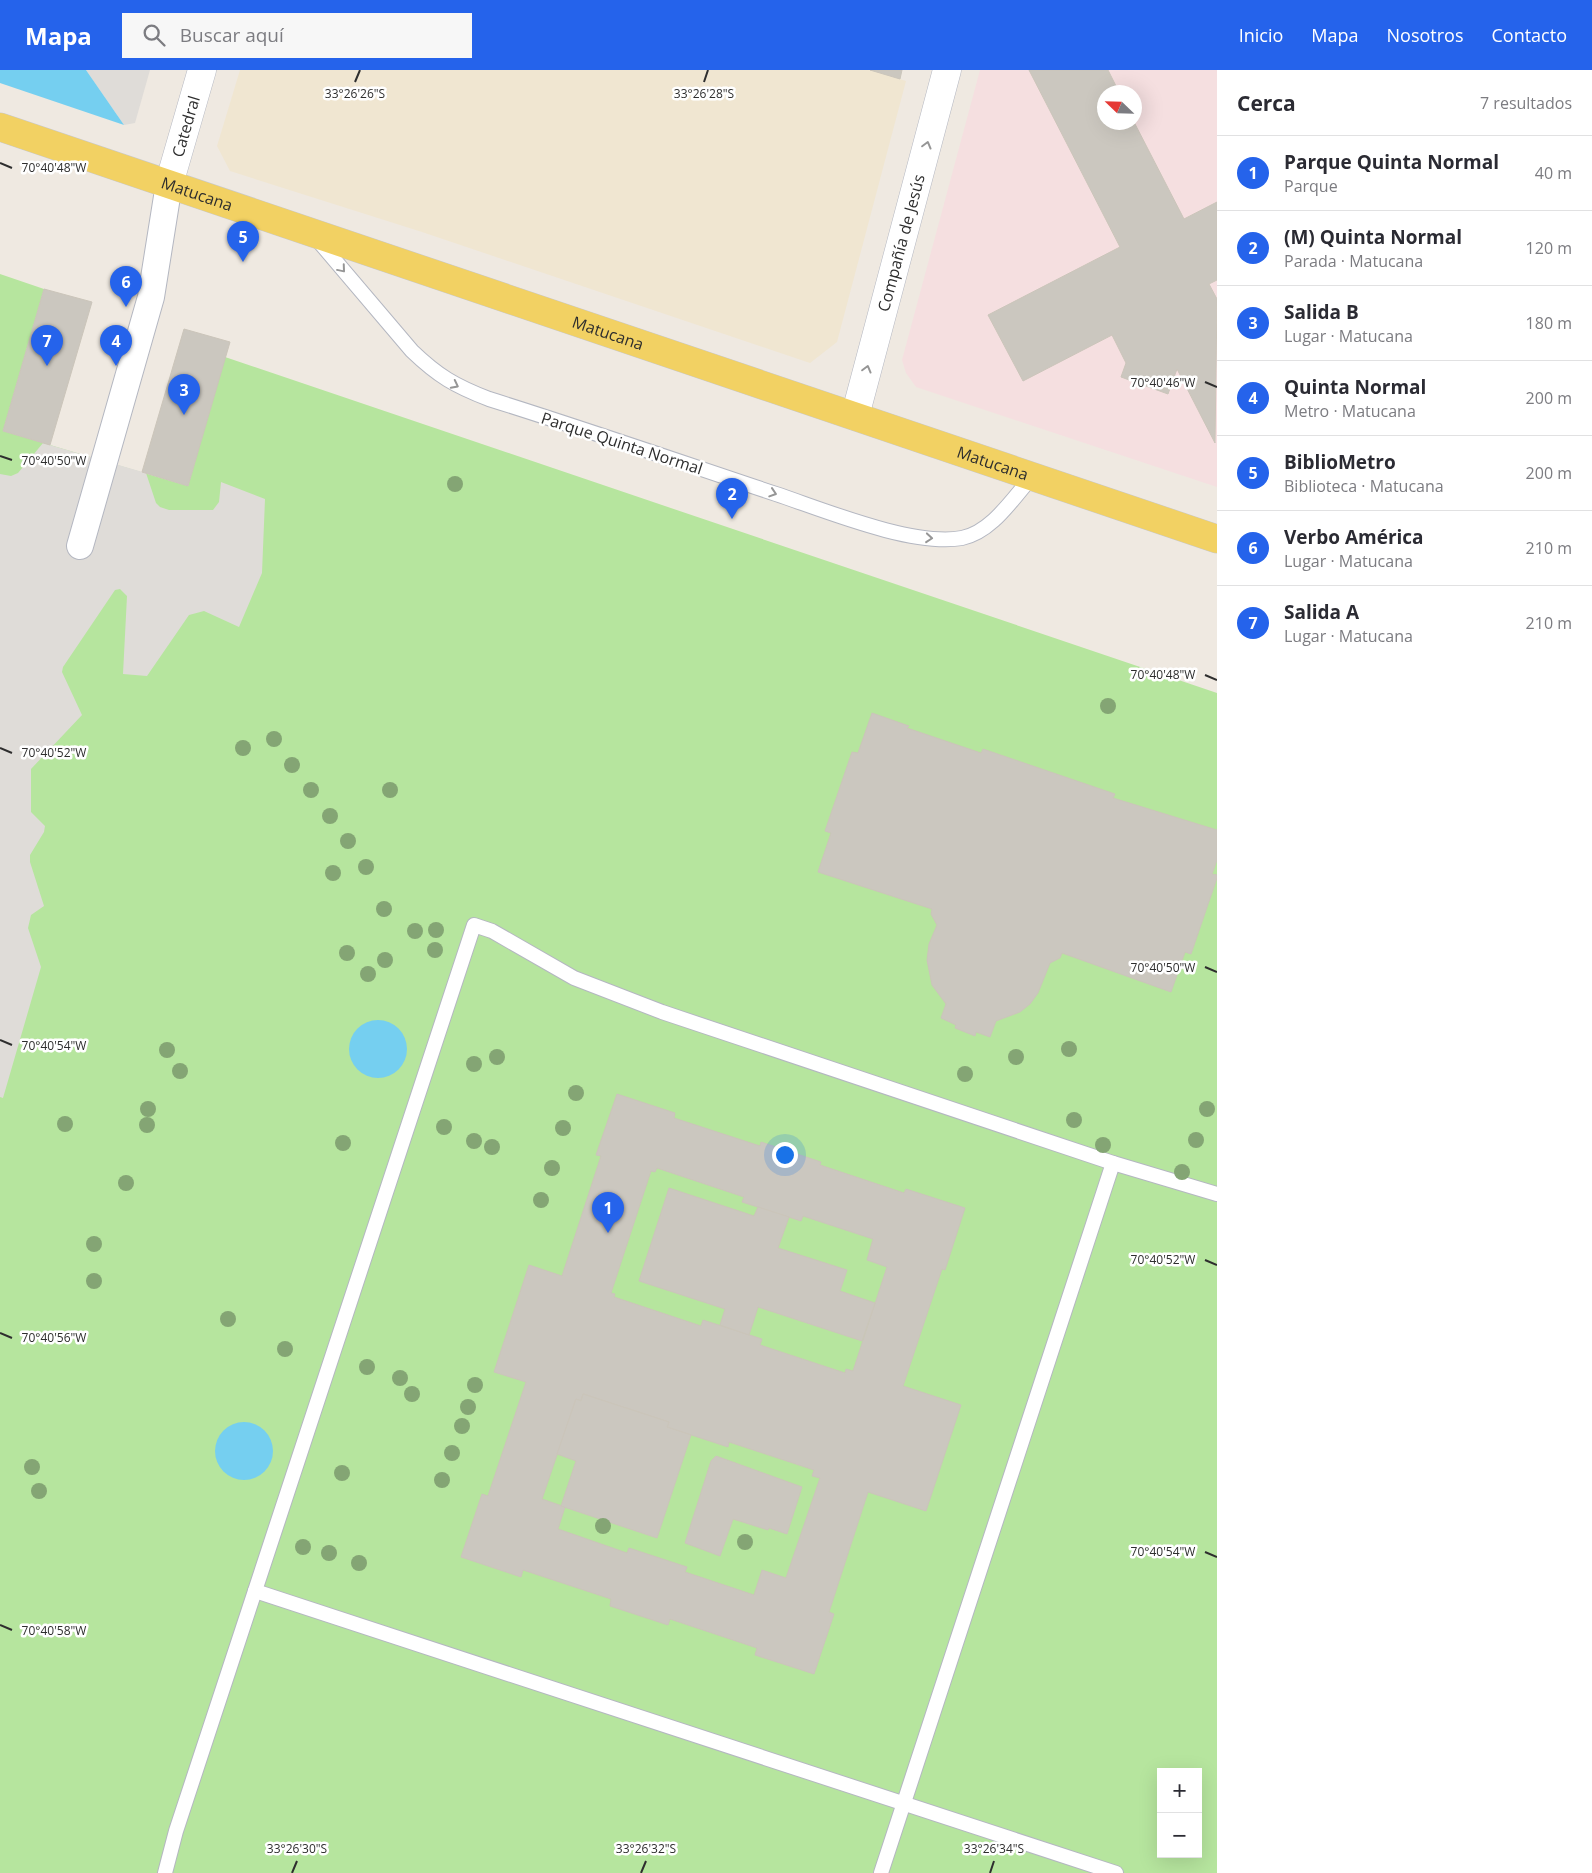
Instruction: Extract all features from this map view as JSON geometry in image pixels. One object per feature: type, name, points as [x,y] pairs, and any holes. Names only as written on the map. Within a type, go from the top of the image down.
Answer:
[{"type":"main road","name":"Matucana","points":[[0,127],[1217,539]]},
{"type":"street","name":"Catedral","points":[[168,184],[202,70]]},
{"type":"street","name":"Compañía de Jesús","points":[[854,416],[948,70]]},
{"type":"street","points":[[80,546],[151,296],[168,184]]},
{"type":"lane","name":"Parque Quinta Normal","points":[[311,232],[412,351],[444,380],[489,399],[806,504],[912,536],[950,539],[976,534],[994,520],[1032,477]]},
{"type":"lane","points":[[165,1873],[176,1831],[474,925],[492,931],[574,978],[662,1012],[1113,1163],[1217,1194]]},
{"type":"lane","points":[[881,1873],[1113,1163]]},
{"type":"lane","points":[[255,1591],[1116,1873]]},
{"type":"shaded area","points":[[86,70],[150,70],[135,123],[124,125]]},
{"type":"shaded area","points":[[240,70],[871,70],[906,81],[837,342],[810,363],[422,232],[230,171],[217,146]]},
{"type":"shaded area","points":[[980,70],[1217,70],[1217,487],[916,387],[906,373],[902,360]]},
{"type":"shaded area","points":[[43,443],[146,473],[156,503],[160,507],[169,510],[213,510],[219,502],[221,482],[265,499],[262,573],[239,627],[204,611],[189,615],[147,676],[123,674],[127,596],[120,589],[115,590],[63,667],[62,672],[82,715],[31,769],[31,812],[45,826],[44,832],[30,855],[30,862],[44,906],[31,915],[28,928],[41,967],[3,1098],[0,1097],[0,474],[11,476],[18,473]]},
{"type":"green space","points":[[0,274],[44,289],[3,431],[188,486],[225,357],[1217,693],[1217,1873],[0,1873]]},
{"type":"water","points":[[0,70],[86,70],[124,125],[0,83]]},
{"type":"water","points":[[378,1020],[394,1025],[402,1033],[407,1049],[402,1065],[394,1073],[378,1078],[362,1073],[354,1065],[349,1049],[354,1033],[362,1025]]},
{"type":"water","points":[[244,1422],[260,1427],[268,1435],[273,1451],[268,1467],[260,1475],[244,1480],[228,1475],[220,1467],[215,1451],[220,1435],[228,1427]]},
{"type":"building","points":[[870,70],[902,70],[900,79]]},
{"type":"building","points":[[1029,70],[1108,70],[1116,85],[1097,85],[1097,130],[1138,130],[1184,219],[1217,202],[1217,280],[1209,284],[1217,299],[1215,443],[1177,369],[1168,394],[1121,377],[1126,363],[1112,335],[1023,381],[988,315],[1120,247]]},
{"type":"building","points":[[44,289],[92,302],[50,445],[3,431]]},
{"type":"building","points":[[184,329],[230,342],[188,486],[142,472]]},
{"type":"building","points":[[872,713],[909,726],[907,728],[981,753],[983,749],[1115,794],[1113,798],[1217,830],[1217,860],[1212,874],[1217,875],[1217,878],[1191,954],[1185,952],[1171,992],[1062,953],[1060,958],[1050,963],[1038,993],[1030,1004],[1020,1012],[996,1021],[990,1037],[976,1032],[975,1036],[955,1028],[956,1025],[941,1018],[946,1004],[932,985],[927,960],[929,944],[937,925],[931,914],[932,909],[818,872],[831,833],[825,831],[852,752],[858,753]]},
{"type":"building","points":[[617,1094],[675,1113],[674,1118],[760,1146],[761,1142],[821,1162],[820,1165],[904,1193],[906,1189],[965,1208],[945,1270],[942,1269],[903,1386],[961,1405],[926,1511],[868,1492],[829,1612],[834,1614],[814,1674],[755,1655],[757,1648],[670,1619],[668,1625],[610,1606],[611,1599],[523,1570],[521,1577],[461,1557],[482,1494],[488,1496],[526,1382],[494,1372],[529,1265],[562,1276],[601,1156],[596,1155]],"holes":[[[657,1168],[744,1197],[742,1202],[801,1221],[803,1216],[873,1239],[867,1260],[887,1267],[853,1371],[846,1369],[845,1373],[760,1345],[762,1339],[703,1320],[701,1326],[614,1297],[615,1294],[611,1293],[651,1171],[655,1172]],[[583,1394],[669,1422],[667,1427],[728,1447],[729,1442],[814,1470],[812,1476],[820,1478],[786,1578],[762,1570],[754,1595],[685,1572],[687,1567],[629,1548],[627,1553],[558,1529],[565,1507],[542,1499],[576,1399],[581,1401]]]},
{"type":"building","points":[[669,1188],[754,1216],[758,1207],[789,1217],[778,1248],[847,1270],[840,1291],[875,1303],[862,1341],[758,1307],[749,1335],[720,1325],[725,1309],[639,1281]]},
{"type":"building","points":[[583,1394],[669,1422],[667,1427],[691,1435],[657,1538],[561,1506],[576,1461],[557,1454],[576,1399],[581,1401]]},
{"type":"building","points":[[716,1456],[802,1487],[787,1534],[733,1519],[720,1556],[685,1543],[711,1461]]},
{"type":"place","name":"BiblioMetro","points":[[243,262]]},
{"type":"place","name":"Verbo América","points":[[126,307]]},
{"type":"place","name":"Salida A","points":[[47,366]]},
{"type":"place","name":"Quinta Normal","points":[[116,366]]},
{"type":"place","name":"Salida B","points":[[184,415]]},
{"type":"place","name":"(M) Quinta Normal","points":[[732,519]]},
{"type":"place","name":"Parque Quinta Normal","points":[[608,1233]]}]
